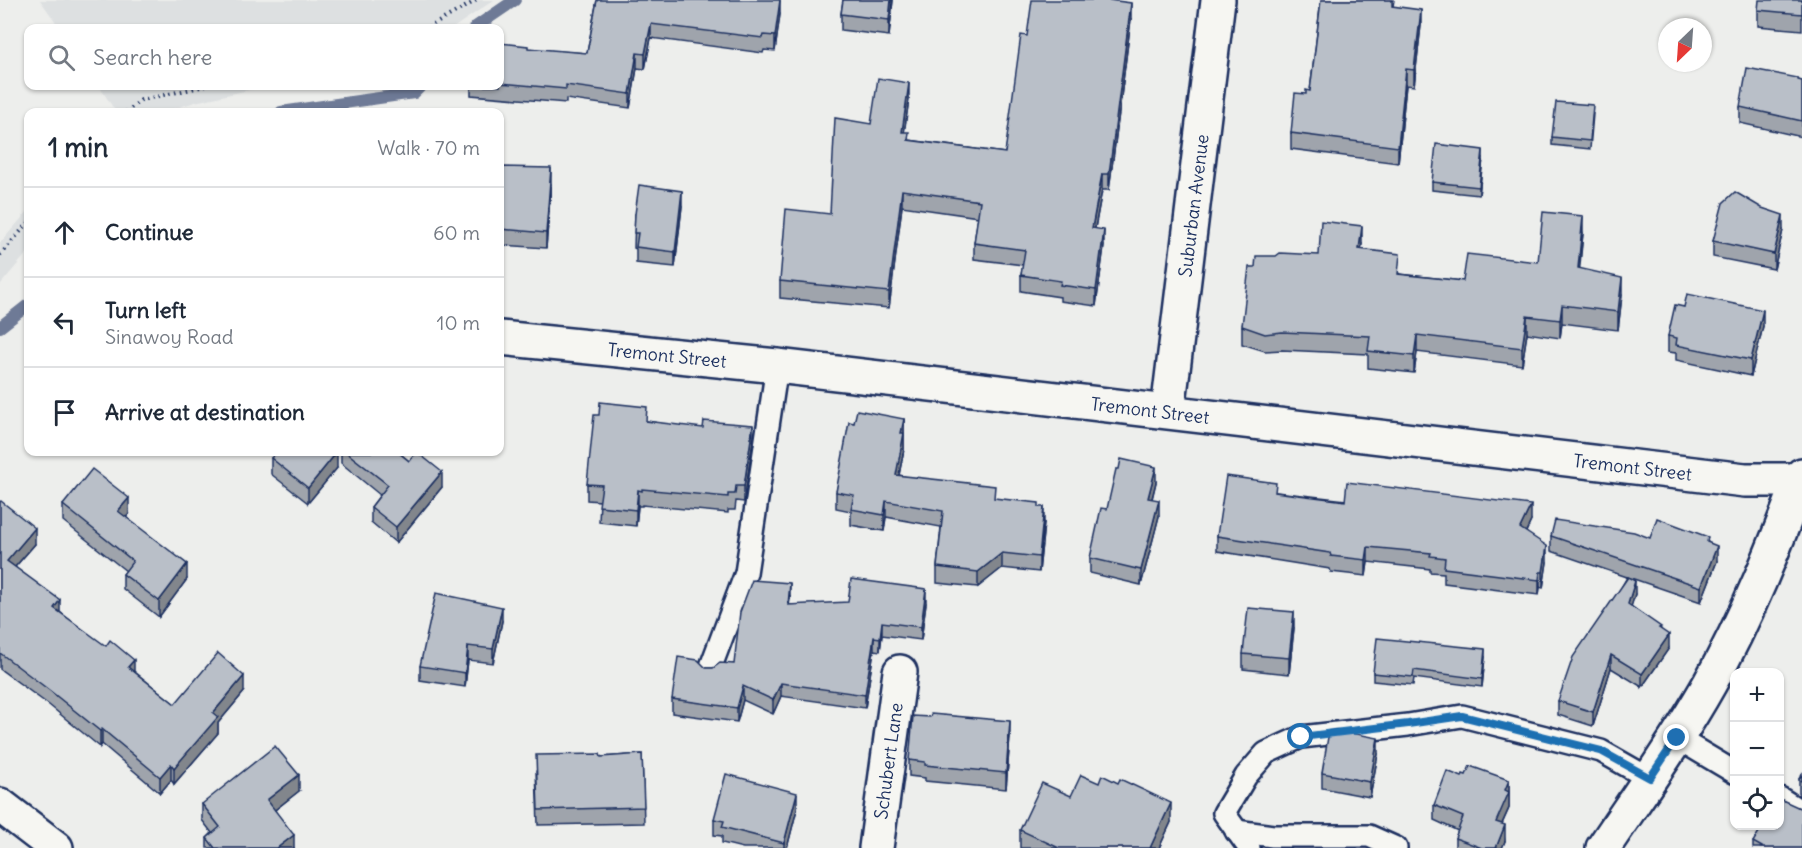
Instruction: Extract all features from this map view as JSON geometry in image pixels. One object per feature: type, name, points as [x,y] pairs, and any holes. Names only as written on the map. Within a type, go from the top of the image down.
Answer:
[{"type":"street","name":"Suburban Avenue","points":[[1168,411],[1218,0]]},
{"type":"street","name":"Tremont Street","points":[[504,338],[777,366],[1745,480],[1801,479]]},
{"type":"street","points":[[1603,848],[1677,738],[1710,684],[1736,634],[1801,479]]},
{"type":"street","name":"Schubert Lane","points":[[876,848],[900,672]]},
{"type":"street","points":[[0,805],[56,848]]},
{"type":"lane","points":[[710,669],[746,573],[777,366]]},
{"type":"lane","points":[[1396,848],[1370,836],[1273,836],[1243,839],[1224,813],[1246,776],[1266,753],[1301,737],[1462,716],[1601,751],[1650,778]]},
{"type":"lane","points":[[1677,738],[1730,770]]},
{"type":"lane","points":[[1784,801],[1802,812]]},
{"type":"path","points":[[435,24],[477,0]]},
{"type":"path","points":[[131,108],[141,100],[187,90]]},
{"type":"path","points":[[0,255],[24,228]]},
{"type":"shaded area","points":[[40,0],[494,0],[459,24],[57,24]]},
{"type":"shaded area","points":[[102,90],[248,90],[176,108],[113,108]]},
{"type":"shaded area","points":[[24,216],[24,257],[0,285],[0,243]]},
{"type":"building","points":[[597,0],[780,0],[775,36],[764,35],[763,38],[651,24],[645,54],[637,53],[630,94],[566,85],[566,89],[504,83],[504,43],[587,53]]},
{"type":"building","points":[[843,0],[891,0],[889,20],[841,14]]},
{"type":"building","points":[[1032,0],[1109,0],[1131,3],[1109,174],[1102,174],[1092,228],[1104,230],[1096,290],[1060,285],[1061,281],[1021,275],[1025,250],[974,243],[980,201],[902,190],[889,292],[780,281],[786,209],[830,214],[835,118],[871,124],[878,78],[909,83],[902,132],[909,132],[908,140],[1005,153],[1021,35],[1027,36]]},
{"type":"building","points":[[1321,0],[1392,0],[1392,6],[1421,10],[1414,70],[1406,69],[1398,147],[1291,133],[1295,93],[1306,94],[1306,90],[1310,91]]},
{"type":"building","points":[[1759,0],[1802,0],[1802,14],[1758,10]]},
{"type":"building","points":[[1747,68],[1798,78],[1802,81],[1802,121],[1740,107]]},
{"type":"building","points":[[1556,102],[1593,105],[1590,141],[1552,137]]},
{"type":"building","points":[[1436,144],[1483,150],[1479,187],[1432,182]]},
{"type":"building","points":[[504,167],[551,168],[546,233],[504,229]]},
{"type":"building","points":[[639,185],[682,191],[675,252],[636,247],[638,233],[634,233]]},
{"type":"building","points":[[1735,192],[1762,208],[1783,215],[1774,254],[1713,241],[1723,203]]},
{"type":"building","points":[[1543,212],[1583,216],[1578,268],[1622,278],[1618,312],[1562,305],[1560,320],[1527,316],[1522,348],[1417,335],[1414,356],[1368,351],[1370,336],[1282,332],[1265,334],[1242,326],[1249,267],[1255,267],[1256,256],[1276,256],[1280,253],[1319,255],[1321,221],[1362,226],[1359,249],[1400,254],[1398,274],[1463,281],[1467,254],[1538,262]]},
{"type":"building","points":[[1687,294],[1763,310],[1751,360],[1676,345],[1677,338],[1668,336],[1675,305],[1684,307]]},
{"type":"building","points":[[600,402],[647,407],[646,421],[703,428],[704,421],[753,425],[744,486],[736,486],[735,494],[728,494],[728,497],[642,489],[642,491],[638,490],[636,510],[599,506],[602,485],[587,484],[594,415],[599,415]]},
{"type":"building","points":[[857,410],[904,419],[901,433],[904,433],[896,475],[995,486],[994,498],[1039,503],[1039,507],[1044,507],[1039,557],[1002,553],[978,572],[937,567],[943,511],[886,501],[884,515],[851,509],[854,495],[836,492],[849,422],[854,423]]},
{"type":"building","points":[[273,456],[334,456],[308,488],[271,458]]},
{"type":"building","points":[[351,456],[403,456],[409,461],[413,456],[422,456],[442,472],[396,527],[371,507],[388,485]]},
{"type":"building","points":[[1121,459],[1156,467],[1148,498],[1159,500],[1141,570],[1090,558],[1101,508],[1107,509],[1116,469],[1119,469]]},
{"type":"building","points":[[92,469],[129,498],[118,511],[187,564],[159,601],[123,574],[133,561],[63,505]]},
{"type":"building","points":[[1226,476],[1276,483],[1275,492],[1345,501],[1347,482],[1531,505],[1520,528],[1547,546],[1543,572],[1540,572],[1539,580],[1444,568],[1445,558],[1430,556],[1431,553],[1368,547],[1366,560],[1217,536]]},
{"type":"building","points":[[1,501],[35,528],[7,561],[60,600],[54,608],[106,646],[110,640],[134,660],[128,667],[175,704],[218,653],[244,676],[213,713],[218,717],[174,768],[171,764],[160,777],[102,729],[100,731],[0,653]]},
{"type":"building","points":[[1657,518],[1708,537],[1707,542],[1717,546],[1701,587],[1551,536],[1555,520],[1634,532],[1650,538]]},
{"type":"building","points":[[1628,577],[1635,581],[1628,604],[1669,635],[1642,674],[1611,655],[1593,712],[1558,701],[1573,657]]},
{"type":"building","points":[[851,579],[926,589],[921,627],[882,622],[880,638],[874,637],[865,695],[781,683],[773,700],[743,686],[737,708],[672,699],[678,657],[698,660],[706,668],[713,668],[720,663],[734,664],[740,612],[752,580],[790,583],[788,605],[848,602]]},
{"type":"building","points":[[436,593],[502,607],[493,649],[468,646],[465,673],[420,666]]},
{"type":"building","points":[[1248,608],[1294,612],[1289,658],[1243,654]]},
{"type":"building","points":[[1377,638],[1485,649],[1482,679],[1414,670],[1413,677],[1373,673]]},
{"type":"building","points":[[931,714],[1010,721],[1006,773],[925,765],[925,762],[909,760],[913,716],[930,717]]},
{"type":"building","points":[[1336,730],[1378,738],[1370,782],[1322,773],[1329,731]]},
{"type":"building","points":[[275,746],[299,775],[267,800],[294,835],[277,848],[215,848],[207,838],[220,827],[202,804]]},
{"type":"building","points":[[600,754],[601,757],[642,754],[644,807],[538,810],[536,755]]},
{"type":"building","points":[[1470,766],[1509,780],[1505,790],[1509,792],[1496,822],[1505,825],[1496,848],[1482,848],[1455,838],[1463,817],[1434,805],[1447,771],[1462,777],[1463,774],[1466,775]]},
{"type":"building","points":[[726,774],[797,793],[784,843],[722,827],[724,821],[714,819]]},
{"type":"building","points":[[1081,775],[1099,783],[1102,775],[1118,783],[1120,779],[1171,803],[1150,848],[1059,848],[1020,830],[1042,783],[1071,796]]},
{"type":"building","points":[[1784,801],[1802,809],[1802,848],[1761,848],[1753,842],[1760,830],[1784,830]]},
{"type":"waterway","points":[[480,24],[515,0]]},
{"type":"waterway","points":[[309,108],[414,93],[417,90]]},
{"type":"waterway","points":[[0,327],[24,308]]},
{"type":"route","points":[[1301,737],[1462,716],[1601,751],[1650,778],[1677,738]]}]
